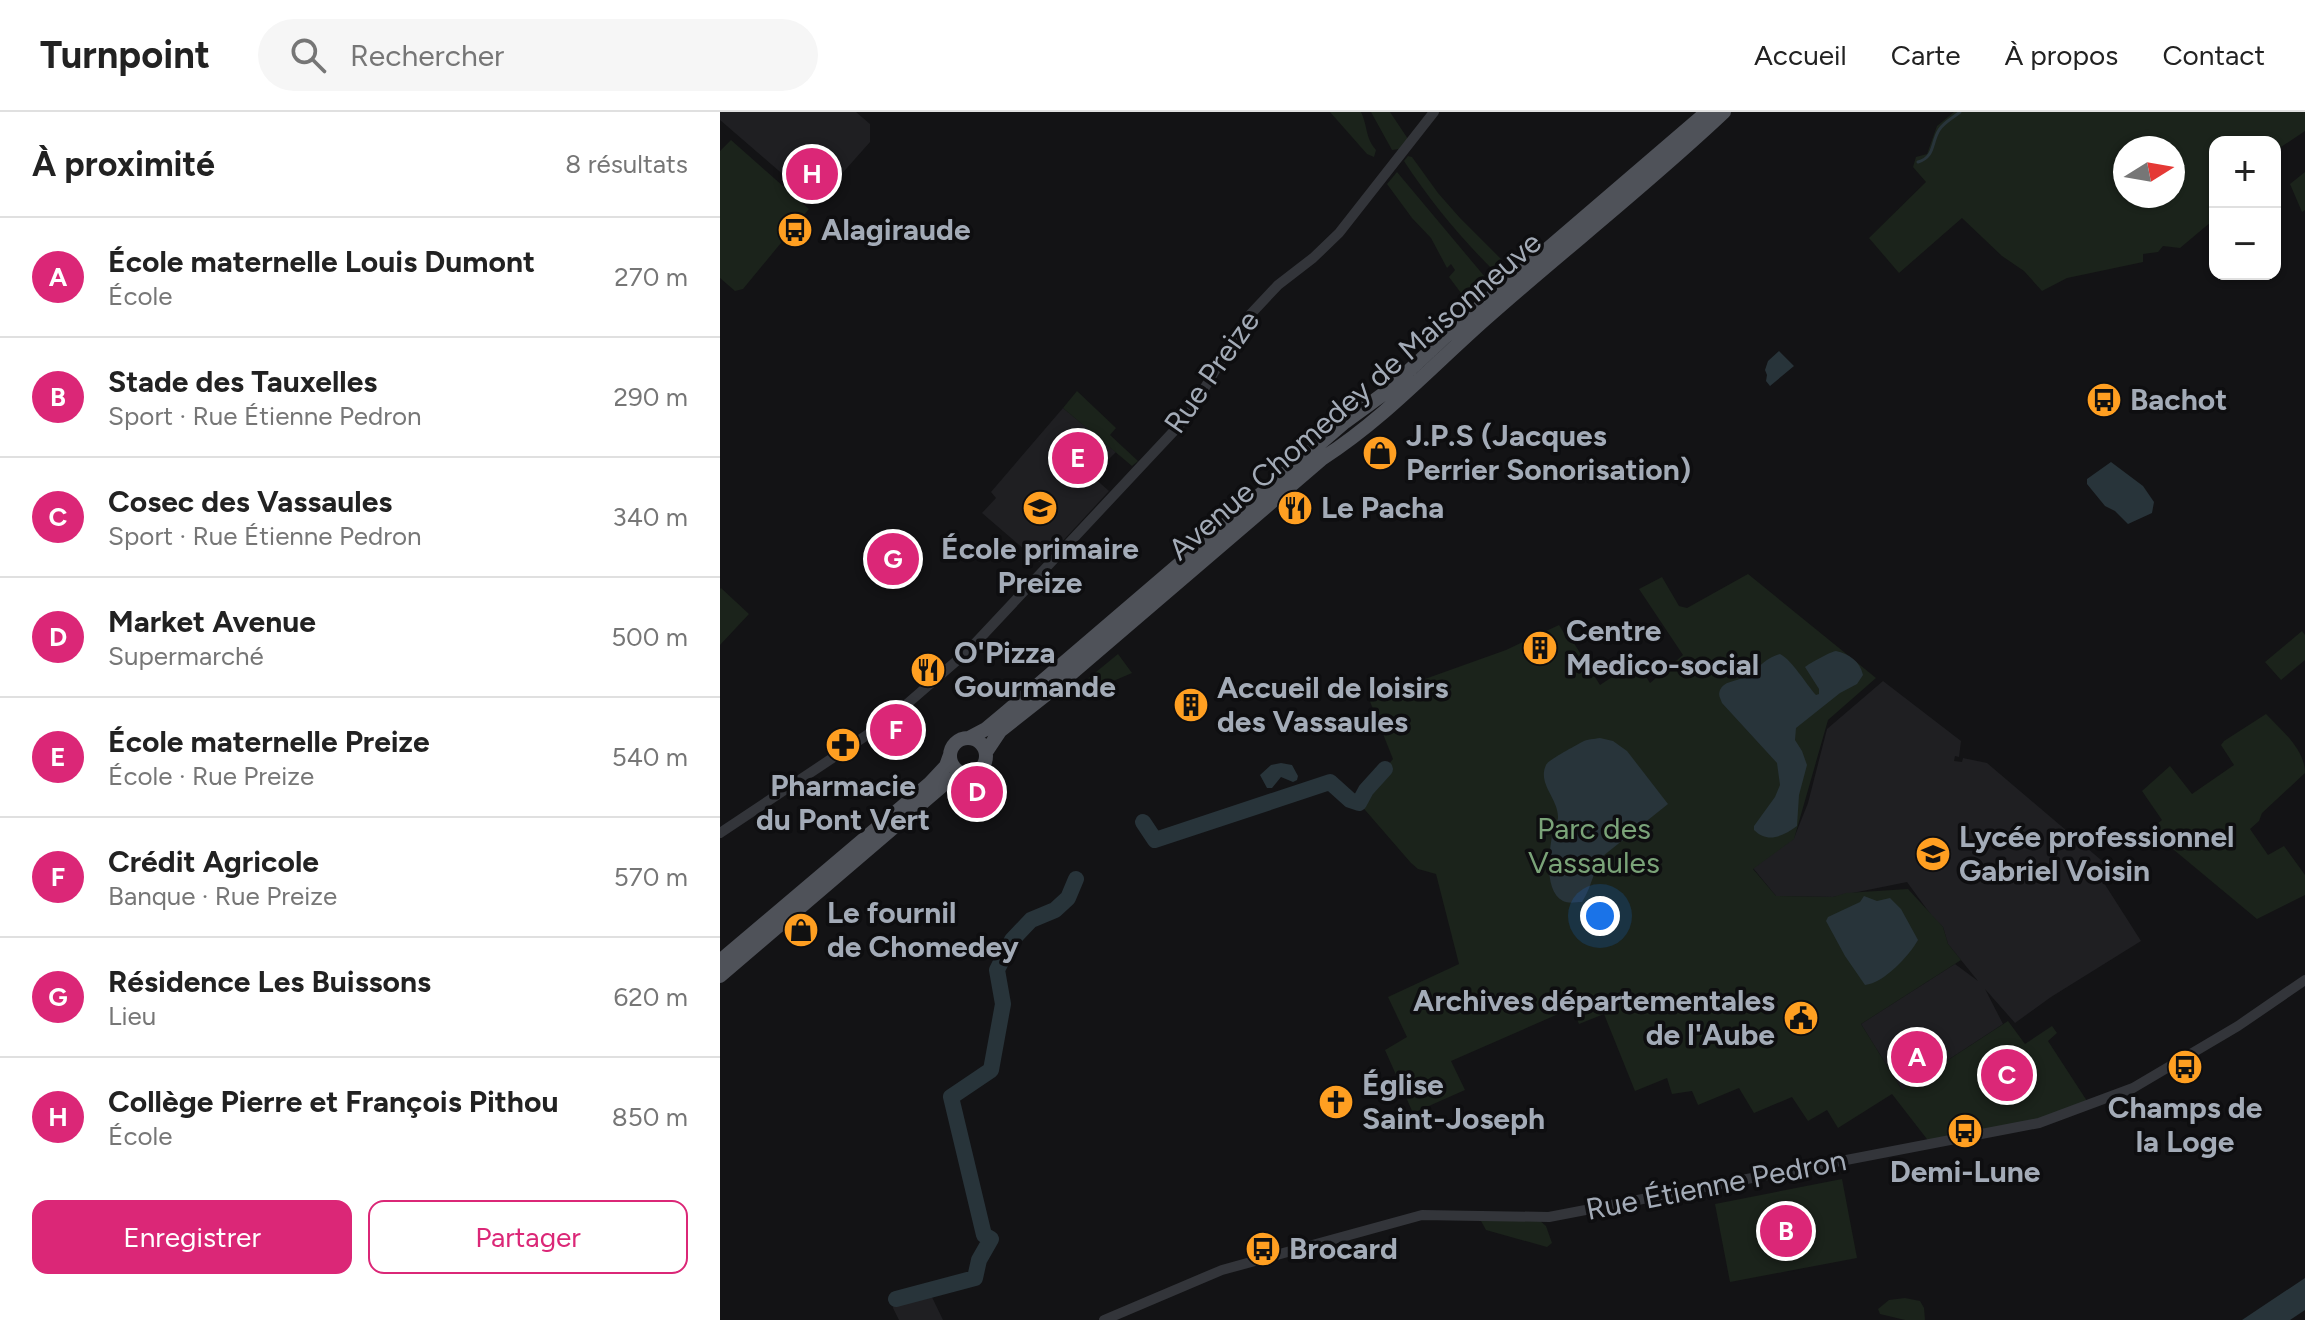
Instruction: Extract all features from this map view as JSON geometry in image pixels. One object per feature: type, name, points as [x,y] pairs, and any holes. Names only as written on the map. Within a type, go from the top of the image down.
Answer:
[{"type":"main road","points":[[720,961],[930,783],[946,766],[958,741],[986,729],[1337,430],[1369,414],[1386,392],[1446,336],[1707,112]]},
{"type":"main road","name":"Avenue Chomedey de Maisonneuve","points":[[986,752],[1000,731],[1057,686],[1323,458],[1369,414],[1724,112]]},
{"type":"main road","points":[[720,976],[948,781],[974,773],[982,767],[986,752],[980,742],[969,738]]},
{"type":"main road","points":[[950,755],[952,765],[965,774]]},
{"type":"street","name":"Rue Preize","points":[[720,833],[885,723],[968,651],[1187,417],[1247,318],[1278,285],[1327,246],[1434,112]]},
{"type":"street","name":"Rue Étienne Pedron","points":[[1104,1320],[1222,1270],[1422,1215],[1549,1217],[2039,1123],[2133,1088],[2248,1020],[2305,980]]},
{"type":"shaded area","points":[[720,112],[856,112],[870,124],[870,142],[816,203],[720,120]]},
{"type":"shaded area","points":[[1779,351],[1794,366],[1770,386],[1765,370],[1768,361]]},
{"type":"shaded area","name":"École primaire Preize","points":[[1063,408],[1116,452],[1092,476],[1109,491],[1048,557],[1039,562],[982,513],[996,498],[991,492]]},
{"type":"shaded area","points":[[2111,462],[2143,486],[2154,502],[2152,513],[2128,524],[2105,506],[2087,484],[2087,479]]},
{"type":"shaded area","points":[[1836,651],[1853,659],[1863,675],[1857,684],[1840,693],[1796,728],[1795,740],[1807,765],[1799,795],[1797,826],[1781,835],[1765,837],[1754,830],[1754,826],[1780,785],[1777,763],[1722,703],[1720,690],[1727,683],[1747,675],[1780,654],[1816,695],[1819,694],[1805,667]]},
{"type":"shaded area","name":"Lycée professionnel Gabriel Voisin","points":[[1883,681],[1961,741],[1959,757],[1955,756],[1954,761],[1962,762],[1963,758],[1987,763],[2114,871],[2104,883],[2141,941],[2015,1023],[1985,989],[2003,1024],[1902,1090],[1861,1024],[1955,964],[1978,981],[1948,944],[1943,927],[1907,882],[1833,897],[1776,896],[1753,868],[1794,838],[1808,803],[1827,729]]},
{"type":"shaded area","points":[[1600,738],[1613,741],[1627,751],[1668,804],[1603,856],[1582,902],[1563,901],[1550,881],[1552,836],[1558,818],[1544,772],[1546,765],[1562,753],[1584,741]]},
{"type":"shaded area","points":[[1271,765],[1292,765],[1297,780],[1293,782],[1281,777],[1272,788],[1267,788],[1260,775]]},
{"type":"shaded area","points":[[1864,896],[1877,901],[1890,898],[1901,909],[1918,940],[1895,968],[1865,985],[1826,921],[1828,917],[1860,902]]},
{"type":"shaded area","points":[[2305,1278],[2305,1310],[2290,1320],[2242,1320]]},
{"type":"shaded area","points":[[930,1293],[943,1320],[899,1320],[893,1308],[894,1301]]},
{"type":"green space","points":[[1330,112],[1361,112],[1376,150],[1374,157],[1367,154]]},
{"type":"green space","points":[[1371,112],[1390,112],[1408,139],[1399,149],[1392,150]]},
{"type":"green space","points":[[1954,112],[2305,112],[2305,131],[2281,147],[2281,136],[2209,136],[2209,224],[2180,248],[2163,246],[2158,252],[2143,254],[2143,262],[2067,278],[2042,291],[2024,271],[2002,256],[1962,218],[1899,273],[1869,238],[1926,182],[1913,167],[1916,157],[1927,154],[1937,126]]},
{"type":"green space","points":[[731,140],[809,209],[743,289],[735,291],[720,278],[720,151]]},
{"type":"green space","points":[[1408,156],[1412,157],[1460,218],[1503,261],[1494,271],[1457,232],[1424,190],[1404,161]]},
{"type":"green space","points":[[1397,172],[1485,277],[1464,297],[1449,277],[1455,270],[1451,264],[1447,268],[1431,238],[1387,184]]},
{"type":"green space","points":[[2305,172],[2305,210],[2302,212],[2290,184]]},
{"type":"green space","points":[[1077,391],[1116,428],[1110,435],[1138,461],[1132,466],[1063,408]]},
{"type":"green space","name":"Parc des Vassaules","points":[[1748,574],[1876,678],[1828,720],[1794,839],[1753,869],[1776,896],[1833,897],[1846,893],[1908,889],[1943,927],[1948,944],[1961,960],[1861,1024],[1902,1090],[2008,1021],[2025,1044],[2052,1026],[2057,1033],[2048,1041],[2087,1101],[2013,1128],[1930,1143],[1892,1094],[1838,1128],[1827,1110],[1808,1121],[1792,1097],[1754,1113],[1739,1088],[1698,1105],[1692,1091],[1672,1094],[1667,1078],[1635,1091],[1604,1014],[1579,1024],[1572,1008],[1451,1061],[1465,1090],[1413,1113],[1385,1050],[1407,1037],[1388,997],[1459,964],[1436,874],[1418,869],[1411,863],[1359,803],[1366,790],[1393,759],[1369,699],[1506,650],[1559,625],[1600,685],[1636,661],[1650,683],[1683,655],[1639,589],[1662,577],[1679,606],[1687,608]]},
{"type":"green space","points":[[720,589],[749,614],[720,645]]},
{"type":"green space","points":[[2302,631],[2305,635],[2305,660],[2281,680],[2265,662]]},
{"type":"green space","points":[[1118,654],[1132,673],[1111,682],[1086,684],[1085,681]]},
{"type":"green space","points":[[2266,714],[2297,748],[2305,773],[2262,813],[2250,829],[2268,855],[2284,846],[2305,875],[2305,895],[2257,919],[2150,830],[2162,820],[2142,791],[2170,766],[2192,794],[2234,765],[2221,745],[2224,741]]},
{"type":"green space","points":[[1842,1179],[1857,1258],[1730,1282],[1715,1204]]},
{"type":"green space","points":[[1539,1220],[1546,1226],[1552,1243],[1547,1247],[1486,1230],[1481,1221]]},
{"type":"green space","points":[[1905,1298],[1920,1301],[1925,1320],[1905,1320],[1880,1314],[1878,1309],[1889,1300]]},
{"type":"waterway","points":[[1918,162],[1930,153],[1941,127],[1960,112]]},
{"type":"waterway","points":[[1143,822],[1155,840],[1330,782],[1350,800],[1359,803],[1385,769]]},
{"type":"waterway","points":[[896,1299],[975,1278],[979,1260],[991,1239],[984,1235],[951,1097],[991,1070],[1003,1004],[997,970],[1012,940],[1031,920],[1055,910],[1068,898],[1076,879]]},
{"type":"place","name":"Collège Pierre et François Pithou","points":[[812,174]]},
{"type":"place","name":"Alagiraude","points":[[795,230]]},
{"type":"place","name":"Bachot","points":[[2104,400]]},
{"type":"place","name":"J.P.S (Jacques Perrier Sonorisation)","points":[[1380,453]]},
{"type":"place","name":"École maternelle Preize","points":[[1078,458]]},
{"type":"place","name":"École primaire Preize","points":[[1040,508]]},
{"type":"place","name":"Le Pacha","points":[[1295,508]]},
{"type":"place","name":"Résidence Les Buissons","points":[[893,559]]},
{"type":"place","name":"Centre Medico-social","points":[[1540,648]]},
{"type":"place","name":"O'Pizza Gourmande","points":[[928,670]]},
{"type":"place","name":"Accueil de loisirs des Vassaules","points":[[1191,705]]},
{"type":"place","name":"Crédit Agricole","points":[[896,730]]},
{"type":"place","name":"Pharmacie du Pont Vert","points":[[843,745]]},
{"type":"place","name":"Market Avenue","points":[[977,792]]},
{"type":"place","name":"Lycée professionnel Gabriel Voisin","points":[[1933,854]]},
{"type":"place","name":"Le fournil de Chomedey","points":[[801,930]]},
{"type":"place","name":"Archives départementales de l'Aube","points":[[1801,1018]]},
{"type":"place","name":"École maternelle Louis Dumont","points":[[1917,1057]]},
{"type":"place","name":"Champs de la Loge","points":[[2185,1067]]},
{"type":"place","name":"Cosec des Vassaules","points":[[2007,1075]]},
{"type":"place","name":"Église Saint-Joseph","points":[[1336,1102]]},
{"type":"place","name":"Demi-Lune","points":[[1965,1131]]},
{"type":"place","name":"Stade des Tauxelles","points":[[1786,1231]]},
{"type":"place","name":"Brocard","points":[[1263,1249]]}]
